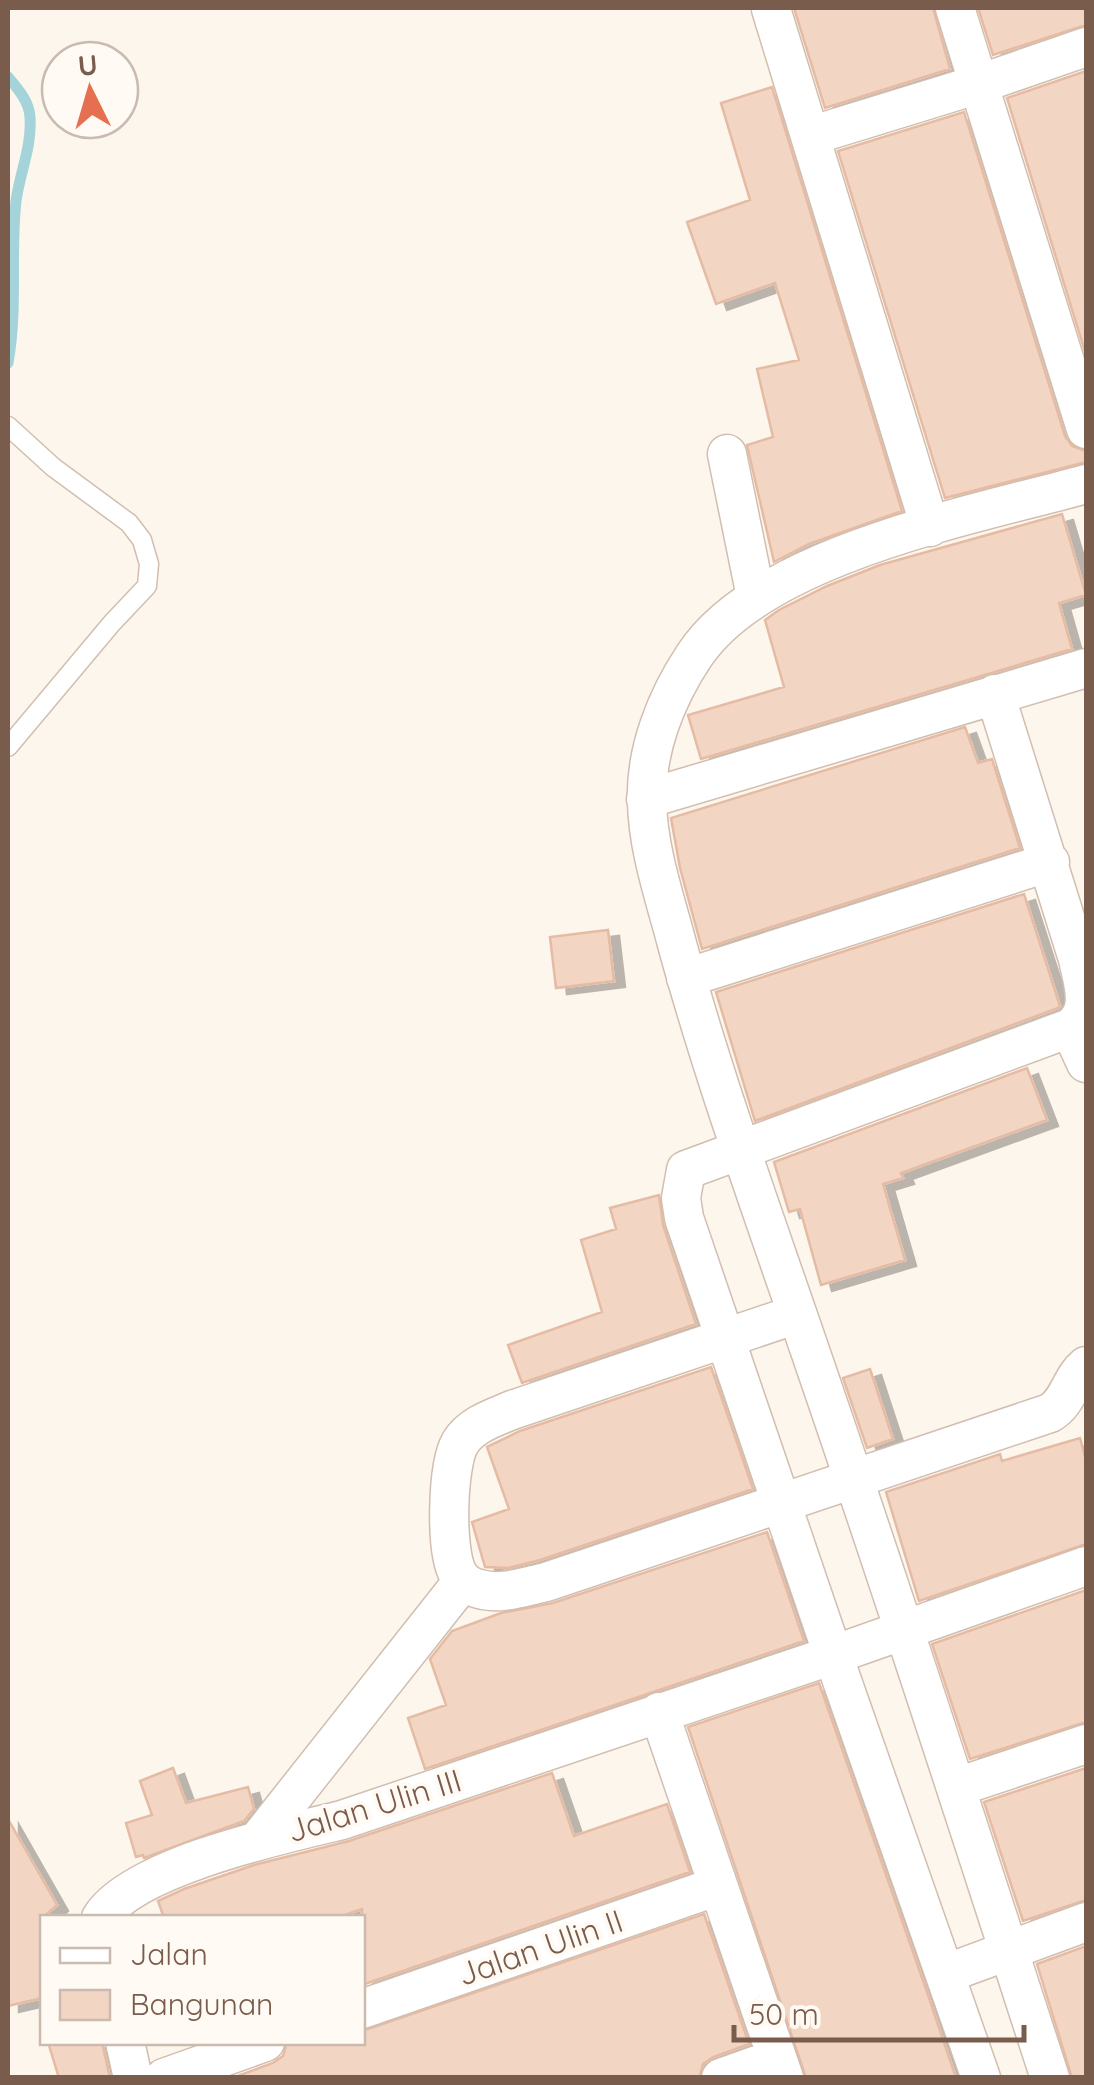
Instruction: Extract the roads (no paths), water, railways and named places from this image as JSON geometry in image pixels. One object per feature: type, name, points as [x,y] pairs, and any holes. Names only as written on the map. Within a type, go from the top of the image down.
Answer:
[{"type":"street","points":[[955,8],[1086,429]]},
{"type":"street","points":[[772,9],[930,527]]},
{"type":"street","points":[[810,136],[1086,47]]},
{"type":"street","points":[[727,454],[756,597]]},
{"type":"street","points":[[1050,2078],[905,1630],[739,1148],[659,877],[646,800],[650,761],[676,687],[696,652],[756,597],[789,577],[834,558],[1086,484]]},
{"type":"street","points":[[646,800],[1086,668]]},
{"type":"street","points":[[981,2078],[724,1338],[684,1218],[681,1182],[686,1170],[1070,1028],[1083,1014],[1086,999],[1078,959],[996,694]]},
{"type":"street","points":[[686,978],[1050,862]]},
{"type":"street","points":[[1070,1028],[1086,1063]]},
{"type":"street","points":[[798,1314],[512,1410],[470,1430],[459,1445],[451,1472],[449,1498],[456,1572],[475,1588],[503,1592],[546,1582],[1050,1413],[1062,1404],[1077,1374],[1086,1366]]},
{"type":"street","name":"Jalan Ulin III","points":[[103,1915],[110,1903],[136,1884],[259,1840],[342,1820],[1086,1566]]},
{"type":"street","points":[[259,1840],[463,1581]]},
{"type":"street","points":[[659,1712],[780,2068],[721,2078]]},
{"type":"street","points":[[957,1787],[1086,1744]]},
{"type":"street","name":"Jalan Ulin II","points":[[365,2008],[718,1886]]},
{"type":"street","points":[[945,1974],[1086,1922]]},
{"type":"street","points":[[126,2045],[133,2078]]},
{"type":"street","points":[[164,2078],[257,2045]]},
{"type":"lane","points":[[8,426],[53,468],[129,523],[142,540],[149,564],[147,586],[8,747]]},
{"type":"waterway","points":[[8,77],[28,106],[30,117],[28,149],[16,201],[8,363]]}]
